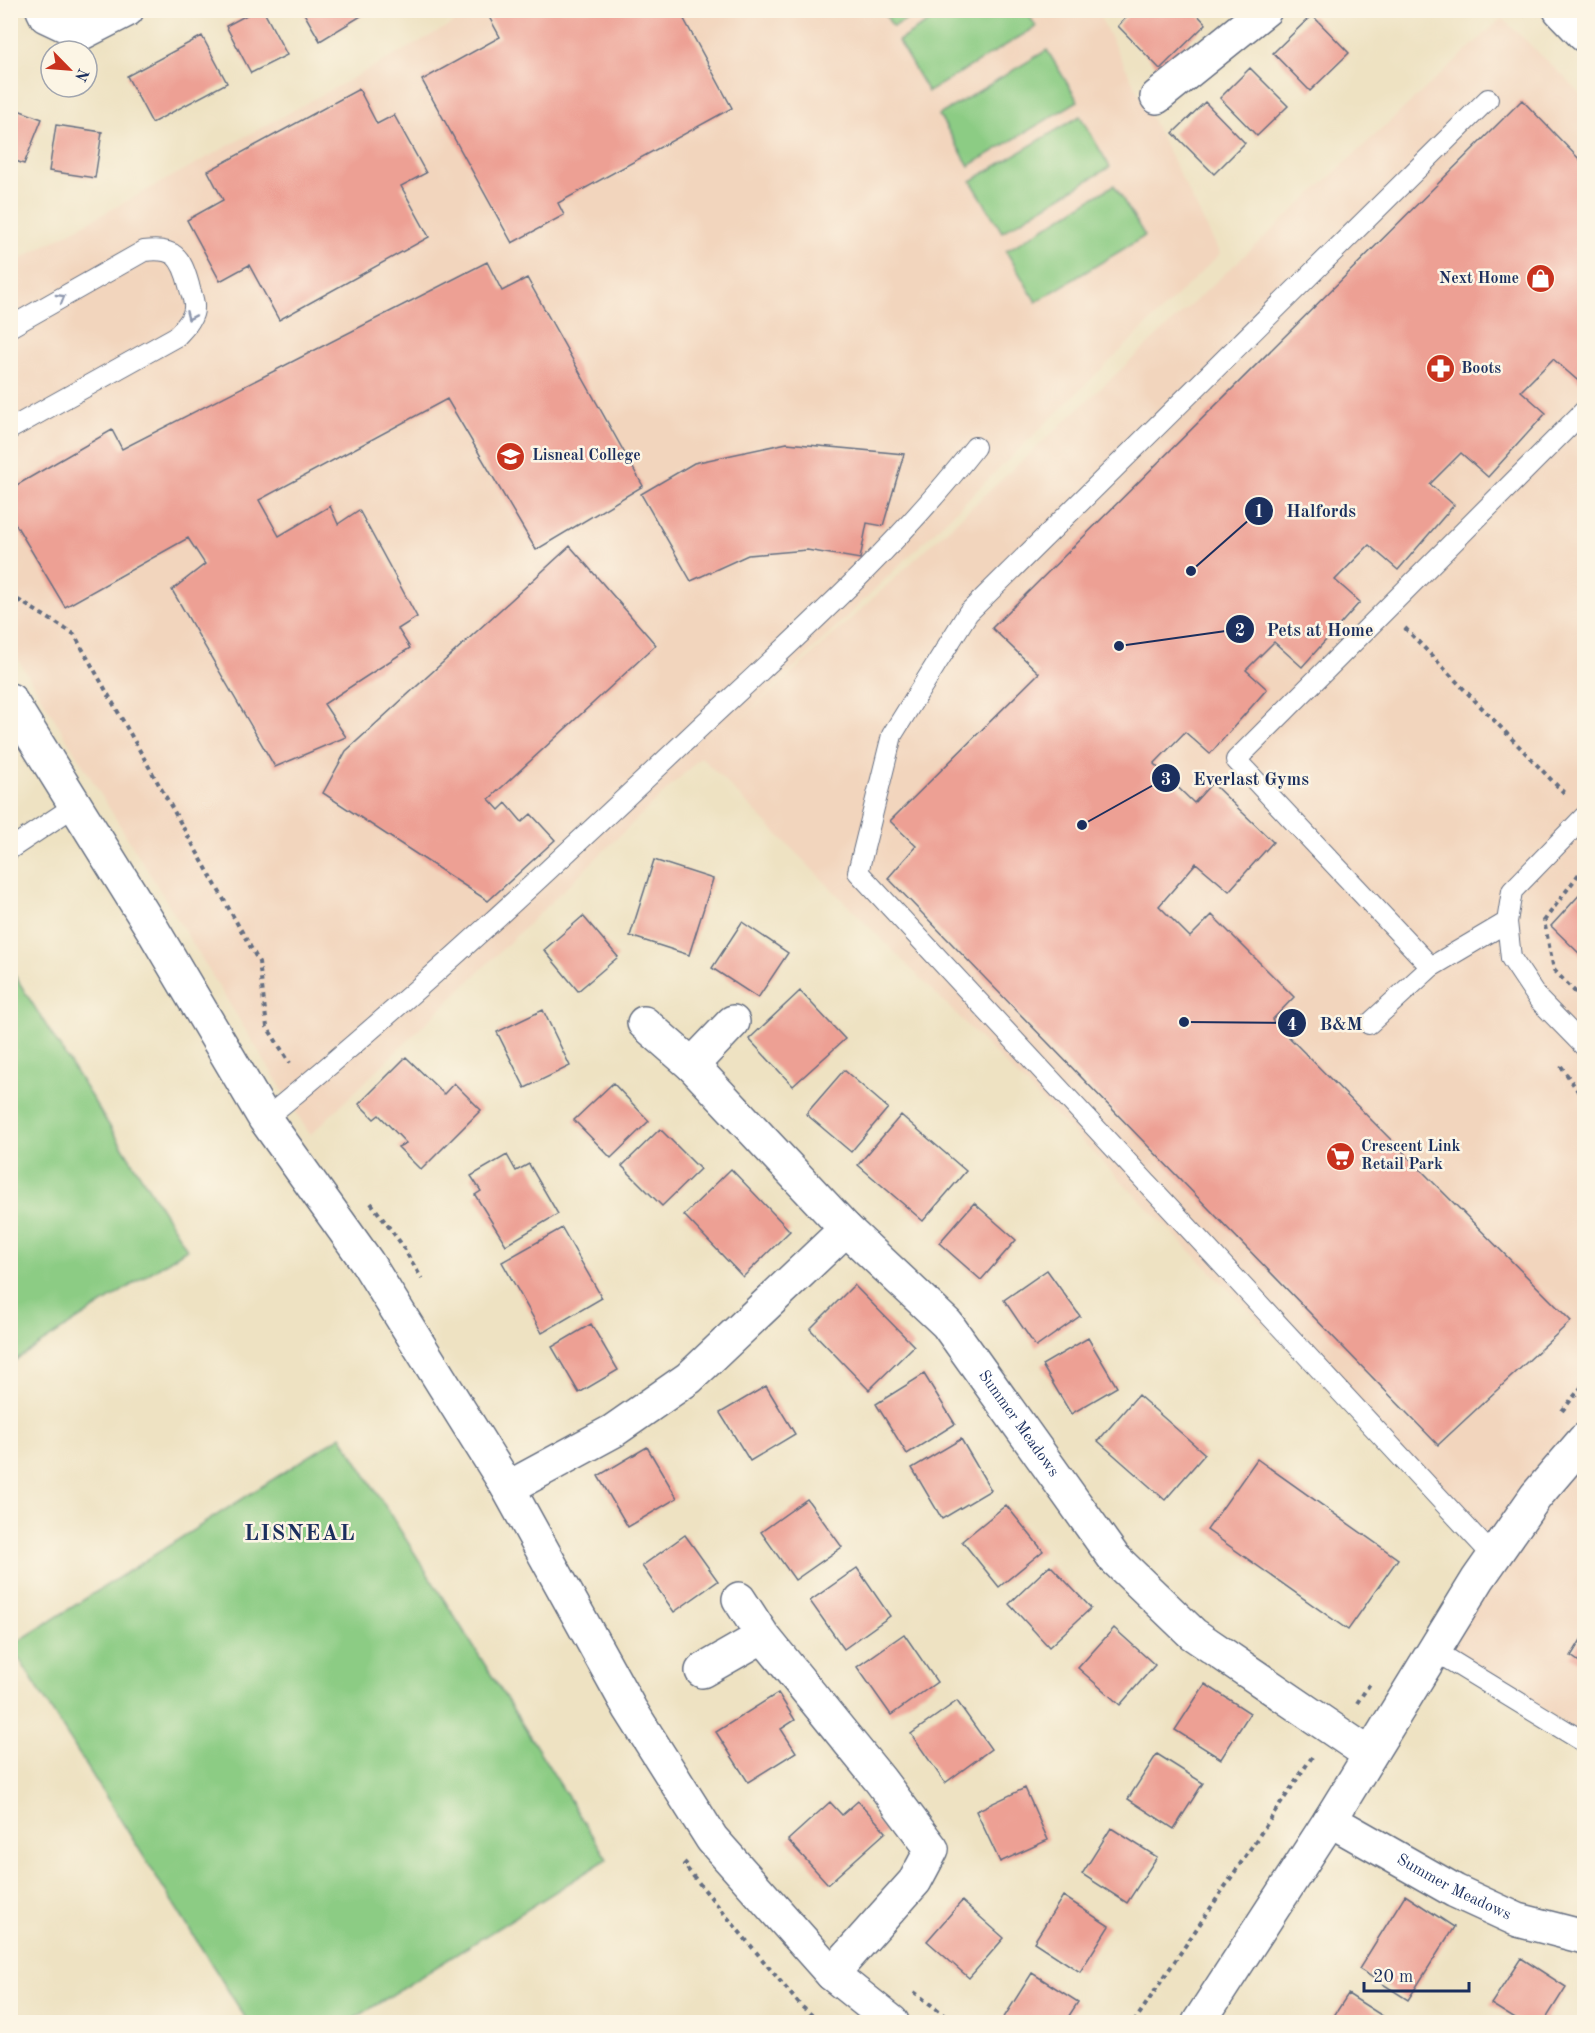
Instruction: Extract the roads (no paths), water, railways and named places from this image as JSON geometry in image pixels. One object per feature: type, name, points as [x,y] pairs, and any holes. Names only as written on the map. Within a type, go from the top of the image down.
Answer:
[{"type":"main road","points":[[43,10],[46,16],[82,33],[127,10]]},
{"type":"main road","points":[[1157,97],[1265,10]]},
{"type":"main road","points":[[1560,10],[1584,35]]},
{"type":"main road","points":[[10,700],[265,1119],[367,1262],[508,1488],[630,1709],[712,1839],[832,1974],[892,2022]]},
{"type":"main road","points":[[692,1065],[733,1022]]},
{"type":"main road","name":"Summer Meadows","points":[[644,1023],[692,1065],[846,1229],[947,1324],[1114,1558],[1193,1634],[1369,1754]]},
{"type":"main road","points":[[508,1488],[613,1431],[689,1378],[846,1229]]},
{"type":"main road","points":[[1200,2022],[1330,1820],[1369,1754],[1494,1557],[1536,1496],[1584,1440]]},
{"type":"main road","points":[[739,1599],[763,1636],[880,1780],[932,1849],[915,1881],[832,1974]]},
{"type":"main road","points":[[702,1671],[763,1636]]},
{"type":"main road","name":"Summer Meadows","points":[[1330,1820],[1455,1891],[1518,1920],[1584,1937]]},
{"type":"lane","points":[[1488,99],[968,613],[892,735],[858,872],[1494,1557]]},
{"type":"lane","points":[[10,327],[144,251],[162,248],[176,255],[185,271],[195,308],[189,322],[177,336],[10,429]]},
{"type":"lane","points":[[1431,968],[1236,760],[1584,411]]},
{"type":"lane","points":[[265,1119],[305,1086],[632,791],[879,559],[975,447]]},
{"type":"lane","points":[[10,849],[76,805]]},
{"type":"lane","points":[[1584,818],[1512,891],[1507,922],[1511,958],[1539,1000],[1584,1046]]},
{"type":"lane","points":[[1369,1024],[1431,968],[1507,922]]},
{"type":"lane","points":[[1435,1651],[1584,1742]]},
{"type":"place","name":"Next Home","points":[[1540,279]]},
{"type":"place","name":"Boots","points":[[1440,369]]},
{"type":"place","name":"Lisneal College","points":[[511,456]]},
{"type":"place","name":"Halfords","points":[[1191,571]]},
{"type":"place","name":"Pets at Home","points":[[1119,646]]},
{"type":"place","name":"Everlast Gyms","points":[[1082,825]]},
{"type":"place","name":"B&M","points":[[1184,1022]]},
{"type":"place","name":"Crescent Link Retail Park","points":[[1340,1156]]},
{"type":"district","name":"LISNEAL","points":[[300,1534]]}]
